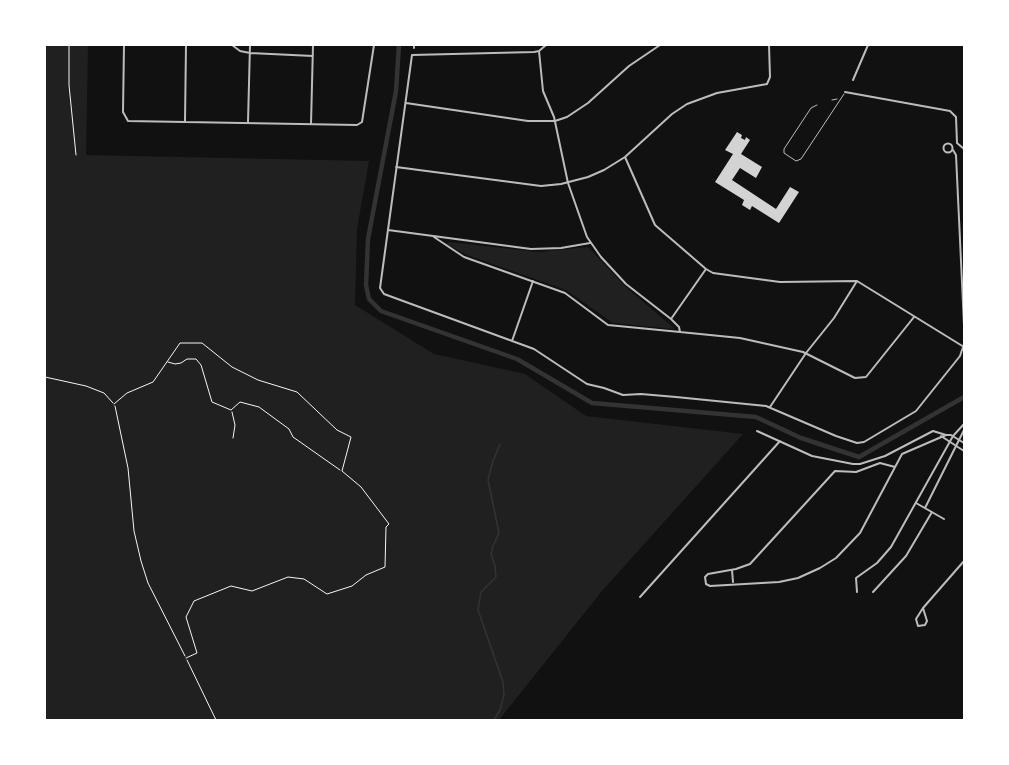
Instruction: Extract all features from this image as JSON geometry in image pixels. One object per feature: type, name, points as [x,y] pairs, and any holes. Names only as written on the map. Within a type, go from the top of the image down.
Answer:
[{"type":"street","points":[[124,45],[123,112],[128,121],[311,124],[361,124],[374,45]]},
{"type":"street","points":[[185,121],[186,45]]},
{"type":"street","points":[[232,45],[240,51],[249,53],[313,56]]},
{"type":"street","points":[[248,122],[250,45]]},
{"type":"street","points":[[311,124],[313,45]]},
{"type":"street","points":[[546,45],[539,51],[414,55],[411,57],[381,293],[536,350],[584,383],[604,387],[623,395],[640,394],[770,407],[836,436],[861,443],[916,411],[962,353],[964,346],[857,281],[780,282],[715,273],[706,269],[657,229],[625,157]]},
{"type":"street","points":[[406,103],[528,121],[555,121],[572,114],[588,103],[629,66],[660,45]]},
{"type":"street","points":[[396,167],[533,186],[568,183],[597,173],[625,157],[672,114],[687,104],[717,93],[767,84],[770,77],[769,45]]},
{"type":"street","points":[[852,80],[868,45]]},
{"type":"street","points":[[539,51],[543,91],[555,121],[568,183],[590,243],[626,284],[672,319],[680,332]]},
{"type":"street","points":[[845,92],[953,112],[957,120],[957,141],[964,149]]},
{"type":"street","points":[[952,150],[956,154],[964,325]]},
{"type":"street","points":[[388,230],[531,249],[561,248],[590,243]]},
{"type":"street","points":[[434,237],[465,257],[569,295],[610,326],[746,339],[806,353],[855,378],[862,379],[868,375],[914,317]]},
{"type":"street","points":[[672,319],[706,269]]},
{"type":"street","points":[[512,341],[533,281]]},
{"type":"street","points":[[770,407],[806,353],[834,318],[857,281]]},
{"type":"street","points":[[857,592],[856,578],[877,563],[891,547],[953,436],[964,424]]},
{"type":"street","points":[[925,508],[964,430]]},
{"type":"street","points":[[758,431],[812,456],[860,464],[885,456],[933,431],[953,436],[964,443]]},
{"type":"street","points":[[895,467],[880,463],[856,472],[836,471],[750,564],[708,574],[705,579],[706,584],[710,586],[788,580],[807,574],[836,558],[860,533],[895,467],[900,457],[906,452],[946,435]]},
{"type":"street","points":[[941,436],[964,451]]},
{"type":"street","points":[[640,597],[780,441]]},
{"type":"street","points":[[916,503],[944,519]]},
{"type":"street","points":[[873,592],[906,556],[932,512]]},
{"type":"street","points":[[923,608],[927,621],[925,625],[918,626],[916,619],[923,608],[964,561]]},
{"type":"street","points":[[732,570],[733,583]]},
{"type":"lane","points":[[817,105],[811,108],[784,149],[787,156],[796,161],[800,160],[845,92]]},
{"type":"lane","points":[[832,100],[839,98]]},
{"type":"path","points":[[69,45],[69,86],[76,156]]},
{"type":"path","points":[[114,404],[127,393],[153,382],[180,343],[202,343],[232,367],[249,376],[297,392],[337,430],[351,437],[342,471]]},
{"type":"path","points":[[168,362],[175,364],[187,359],[196,359],[201,364],[212,402],[231,410]]},
{"type":"path","points":[[45,377],[86,386],[104,393],[114,404],[128,468],[134,531],[148,583],[216,720]]},
{"type":"path","points":[[186,658],[197,653],[186,617],[194,601],[231,586],[252,591],[288,577],[304,579],[327,594],[352,586],[366,575],[386,567],[386,527],[389,524],[361,487],[294,437],[289,429],[259,407],[240,402],[231,410]]},
{"type":"path","points":[[231,410],[235,425],[233,438]]},
{"type":"shaded area","points":[[45,45],[88,45],[86,155],[369,161],[357,229],[355,305],[434,354],[525,374],[586,416],[743,434],[602,591],[499,720],[45,720]]},
{"type":"shaded area","points":[[449,242],[538,252],[588,247],[626,287],[675,329],[613,323],[566,290],[467,255],[446,244]]},
{"type":"building","points":[[737,132],[742,135],[741,138],[745,140],[746,137],[750,140],[741,154],[762,167],[756,178],[740,168],[732,180],[776,209],[790,187],[799,192],[779,223],[752,206],[750,210],[742,205],[744,200],[715,182],[733,154],[725,150]]},
{"type":"waterway","points":[[399,45],[396,91],[368,239],[366,285],[369,299],[381,311],[517,359],[592,403],[756,417],[801,438],[859,457],[964,397]]},
{"type":"waterway","points":[[494,720],[500,710],[504,695],[503,682],[478,610],[481,592],[496,577],[491,554],[499,533],[488,480],[500,444]]}]
